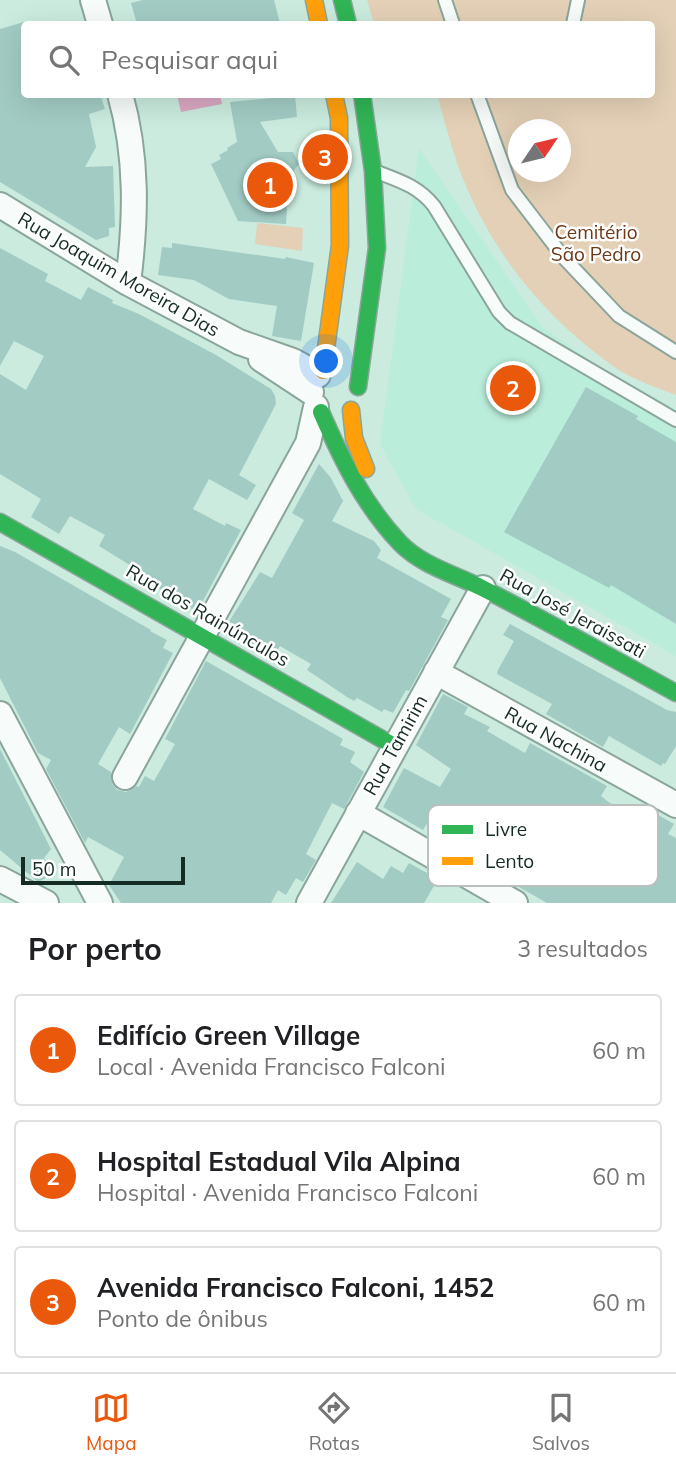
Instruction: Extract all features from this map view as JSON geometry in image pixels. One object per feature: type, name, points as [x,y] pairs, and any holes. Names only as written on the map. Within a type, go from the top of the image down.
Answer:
[{"type":"main road","points":[[314,0],[318,21]]},
{"type":"main road","points":[[342,0],[347,21]]},
{"type":"main road","points":[[335,98],[339,118],[340,245],[325,385],[336,416],[351,410]]},
{"type":"main road","points":[[363,98],[373,171],[377,248],[359,396],[351,410],[354,439],[360,457],[366,470],[376,480]]},
{"type":"main road","points":[[325,385],[351,374],[359,387]]},
{"type":"main road","name":"Rua José Jeraissati","points":[[325,385],[335,447],[363,498],[402,545],[425,561],[483,588],[676,693]]},
{"type":"main road","name":"Rua dos Rainúnculos","points":[[0,523],[394,746]]},
{"type":"main road","points":[[432,550],[450,571]]},
{"type":"street","points":[[93,0],[99,21]]},
{"type":"street","points":[[121,98],[135,174],[134,233],[128,283]]},
{"type":"street","name":"Rua Joaquim Moreira Dias","points":[[0,205],[128,283],[239,342],[293,361],[325,385]]},
{"type":"street","points":[[125,777],[308,443],[325,385]]},
{"type":"street","name":"Rua Tamirim","points":[[309,903],[483,588]]},
{"type":"street","name":"Rua Nachina","points":[[436,672],[676,805]]},
{"type":"street","points":[[0,715],[100,903]]},
{"type":"street","points":[[358,813],[428,853]]},
{"type":"street","points":[[0,879],[46,903]]},
{"type":"street","points":[[485,886],[515,903]]},
{"type":"lane","points":[[445,0],[452,21]]},
{"type":"lane","points":[[573,21],[578,0]]},
{"type":"lane","points":[[478,98],[512,190],[564,258],[619,316],[676,352]]},
{"type":"lane","points":[[373,171],[411,184],[424,193],[499,312],[510,323],[676,421]]},
{"type":"shaded area","points":[[178,98],[221,98],[222,104],[181,112]]},
{"type":"shaded area","points":[[419,148],[542,327],[600,367],[676,409],[676,656],[416,509],[380,444]]},
{"type":"green space","name":"Cemitério São Pedro","points":[[367,0],[676,0],[676,395],[620,371],[567,329],[509,263],[466,186],[438,98],[655,98],[655,21],[373,21]]},
{"type":"green space","points":[[257,223],[303,228],[302,251],[255,244]]},
{"type":"building","points":[[143,0],[274,0],[279,21],[136,21],[131,3]]},
{"type":"building","points":[[21,23],[21,98],[101,98],[105,109],[89,114],[96,147],[85,167],[113,166],[115,227],[109,228],[109,236],[96,240],[0,182],[0,29]]},
{"type":"building","points":[[295,98],[297,117],[260,122],[278,152],[293,152],[299,164],[289,177],[286,224],[238,221],[211,164],[221,159],[219,155],[237,142],[230,102]]},
{"type":"building","points":[[172,243],[314,263],[301,341],[272,336],[277,306],[229,299],[194,280],[158,275],[162,247],[172,248]]},
{"type":"building","points":[[0,248],[48,274],[45,281],[81,300],[88,287],[113,300],[112,303],[139,314],[216,355],[271,389],[275,396],[276,404],[239,475],[256,485],[247,500],[209,479],[193,509],[225,526],[226,523],[241,530],[197,612],[147,581],[149,577],[99,546],[105,535],[70,516],[59,534],[31,517],[41,499],[0,474],[0,374],[26,390],[44,356],[14,341],[0,366]]},
{"type":"building","points":[[586,387],[638,416],[636,419],[676,442],[676,624],[611,585],[609,588],[504,532]]},
{"type":"building","points":[[319,464],[331,478],[343,501],[332,521],[374,541],[381,550],[377,558],[451,599],[441,617],[448,620],[409,691],[406,690],[393,713],[384,709],[382,712],[357,698],[354,701],[347,697],[307,670],[311,664],[280,646],[274,656],[225,628],[260,572],[272,578],[304,520],[292,513]]},
{"type":"building","points":[[0,546],[15,552],[167,640],[163,648],[173,653],[130,734],[119,727],[98,764],[111,772],[112,784],[117,790],[126,792],[139,787],[145,776],[154,781],[175,744],[165,739],[206,661],[343,739],[340,745],[355,752],[350,762],[364,772],[344,809],[332,803],[306,854],[316,860],[303,882],[296,878],[286,895],[278,890],[271,903],[121,903],[109,885],[124,857],[88,837],[85,843],[46,769],[51,760],[38,753],[0,678]]},
{"type":"building","points":[[510,624],[667,710],[676,712],[676,746],[665,764],[661,766],[609,736],[603,747],[546,714],[552,704],[497,674],[514,641],[503,635]]},
{"type":"building","points":[[443,694],[468,707],[464,714],[490,727],[487,731],[525,753],[530,743],[607,786],[601,796],[614,805],[428,805],[428,822],[423,830],[383,807],[404,768],[440,787],[451,769],[416,745]]},
{"type":"building","points":[[0,749],[51,849],[44,858],[54,868],[50,876],[38,882],[0,850]]},
{"type":"building","points":[[658,815],[674,824],[668,834],[676,838],[676,903],[547,903],[517,886],[658,886]]},
{"type":"building","points":[[357,862],[383,879],[391,866],[403,873],[409,863],[428,873],[428,886],[434,886],[424,903],[331,903]]},
{"type":"traffic: fast","points":[[342,0],[347,21]]},
{"type":"traffic: fast","points":[[358,387],[377,248],[373,171],[363,98]]},
{"type":"traffic: fast","points":[[321,412],[365,498],[387,528],[409,551],[429,564],[532,614],[676,693]]},
{"type":"traffic: fast","points":[[0,522],[394,746]]},
{"type":"traffic: slow","points":[[314,0],[318,21]]},
{"type":"traffic: slow","points":[[323,371],[340,245],[339,118],[335,98]]},
{"type":"traffic: slow","points":[[351,410],[354,438],[366,469]]},
{"type":"place","name":"Avenida Francisco Falconi, 1452","points":[[325,157]]},
{"type":"place","name":"Edifício Green Village","points":[[270,185]]},
{"type":"place","name":"Hospital Estadual Vila Alpina","points":[[513,388]]}]
